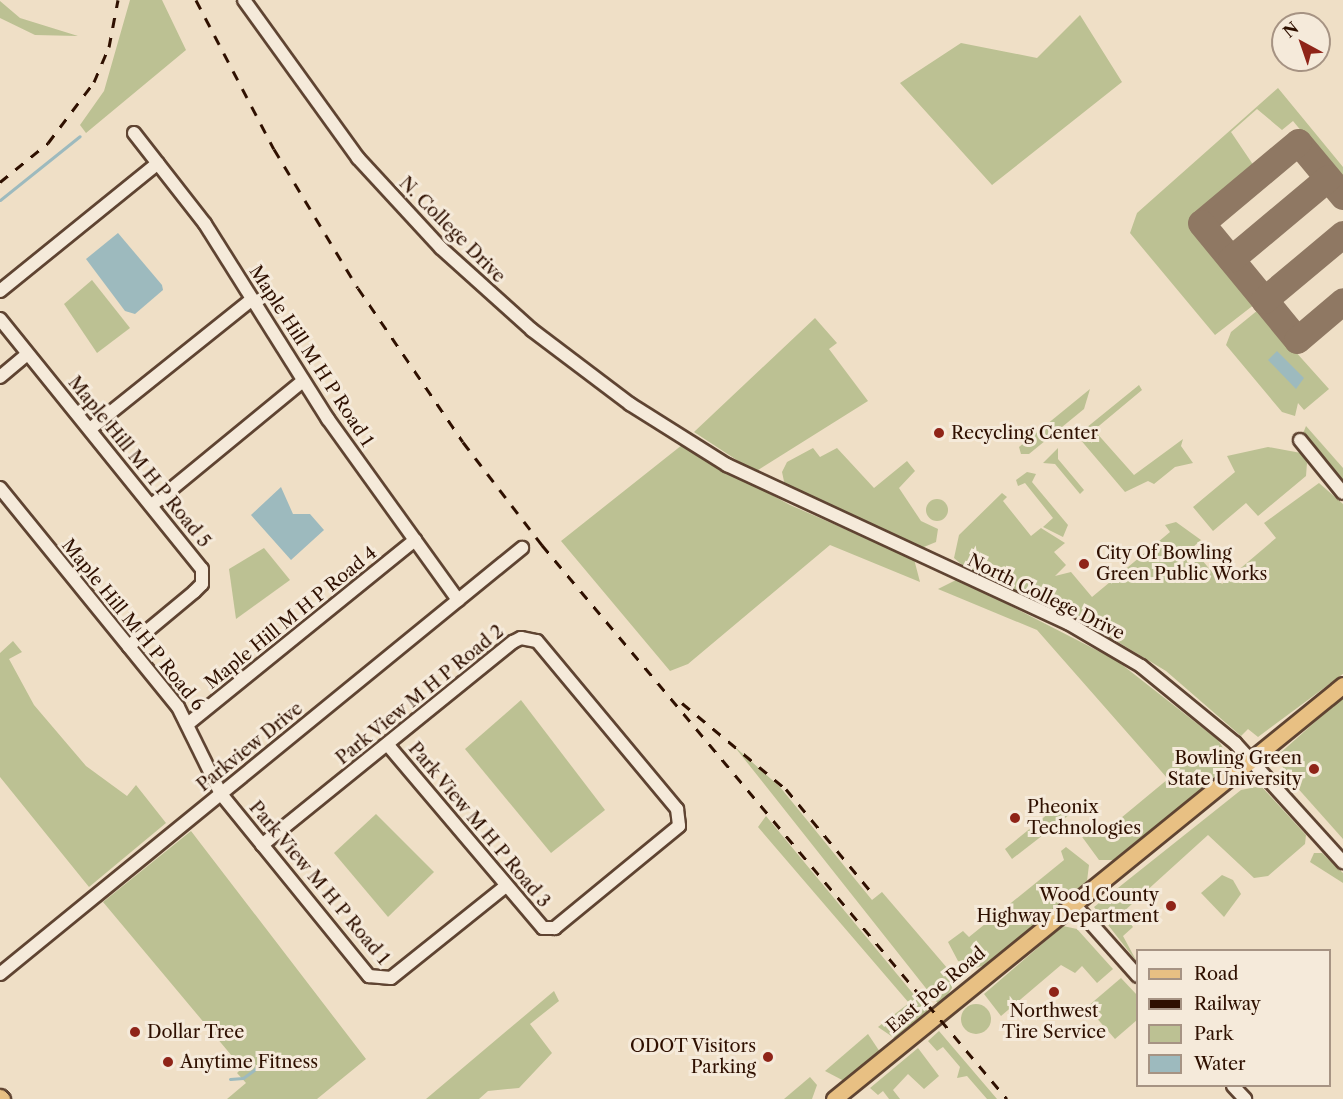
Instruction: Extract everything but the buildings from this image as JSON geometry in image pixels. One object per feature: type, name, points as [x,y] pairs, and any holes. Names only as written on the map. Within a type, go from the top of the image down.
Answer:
[{"type":"main road","name":"East Poe Road","points":[[834,1099],[1072,902],[1343,685]]},
{"type":"street","name":"N. College Drive","points":[[244,0],[351,149],[441,248],[532,330],[681,438]]},
{"type":"street","name":"Maple Hill M H P Road 1","points":[[134,133],[158,163],[252,299],[303,381],[458,600]]},
{"type":"street","points":[[0,291],[158,163]]},
{"type":"street","points":[[90,429],[252,299]]},
{"type":"street","name":"Maple Hill M H P Road 5","points":[[0,319],[152,505],[204,576],[194,592],[129,646]]},
{"type":"street","points":[[0,377],[27,354]]},
{"type":"street","points":[[152,505],[303,381]]},
{"type":"street","name":"North College Drive","points":[[681,438],[774,490],[1108,645],[1171,688],[1250,760],[1343,862]]},
{"type":"street","points":[[1300,440],[1343,493]]},
{"type":"street","name":"Maple Hill M H P Road 6","points":[[0,488],[189,723],[221,794]]},
{"type":"street","name":"Maple Hill M H P Road 4","points":[[189,723],[415,540]]},
{"type":"street","name":"Parkview Drive","points":[[0,974],[522,548]]},
{"type":"street","name":"Park View M H P Road 2","points":[[262,845],[513,642],[537,641],[680,817],[672,833],[555,928],[543,928]]},
{"type":"street","name":"Park View M H P Road 3","points":[[387,744],[543,928]]},
{"type":"street","name":"Park View M H P Road 1","points":[[221,794],[375,981],[391,978],[506,886]]},
{"type":"street","points":[[1072,902],[1136,975]]},
{"type":"street","points":[[1234,1087],[1245,1099]]},
{"type":"green space","points":[[130,0],[162,0],[186,50],[86,133],[80,125],[104,91]]},
{"type":"green space","points":[[0,1],[20,18],[78,36],[35,35],[0,18]]},
{"type":"green space","points":[[1080,15],[1122,82],[992,185],[900,83],[961,43],[1037,58]]},
{"type":"green space","points":[[1278,88],[1343,167],[1343,181],[1293,121],[1282,130],[1257,109],[1231,132],[1256,169],[1191,221],[1255,304],[1215,335],[1130,233],[1137,213]]},
{"type":"green space","points":[[92,280],[130,328],[97,353],[64,304]]},
{"type":"green space","points":[[1258,310],[1329,389],[1304,410],[1298,403],[1295,416],[1282,412],[1226,345],[1231,332]]},
{"type":"green space","points":[[815,318],[837,343],[829,349],[868,401],[755,472],[694,432]]},
{"type":"green space","points":[[1139,385],[1142,390],[1094,430],[1134,475],[1183,439],[1181,446],[1193,463],[1175,467],[1154,484],[1148,481],[1125,492],[1079,438],[1070,441]]},
{"type":"green space","points":[[1090,389],[1084,409],[1029,454],[1021,454],[1019,447]]},
{"type":"green space","points":[[1306,426],[1343,468],[1343,486],[1302,436]]},
{"type":"green space","points":[[682,445],[790,505],[914,559],[920,582],[830,545],[688,664],[670,671],[561,541]]},
{"type":"green space","points":[[1268,447],[1301,453],[1307,463],[1306,476],[1258,516],[1246,503],[1213,531],[1193,507],[1235,472],[1227,456]]},
{"type":"green space","points":[[813,448],[820,457],[837,448],[874,488],[907,461],[915,471],[899,488],[921,521],[938,529],[936,542],[919,549],[785,486],[782,472],[787,462]]},
{"type":"green space","points":[[1058,448],[1058,459],[1084,490],[1080,494],[1055,464],[1043,463]]},
{"type":"green space","points":[[1027,472],[1036,474],[1032,482],[1068,525],[1063,537],[1043,527],[1053,518],[1025,483],[1018,486],[1016,480]]},
{"type":"green space","points":[[1319,483],[1343,504],[1343,674],[1258,737],[1248,729],[1241,736],[1166,671],[1083,621],[968,570],[954,558],[959,535],[1002,493],[1007,497],[1003,501],[1031,536],[1041,528],[1065,543],[1054,552],[1066,565],[1055,576],[1071,572],[1092,597],[1170,532],[1165,525],[1176,522],[1201,540],[1192,548],[1222,584],[1276,538],[1264,523]]},
{"type":"green space","points":[[933,499],[941,499],[948,506],[948,514],[941,521],[933,521],[926,514],[926,506]]},
{"type":"green space","points":[[264,548],[290,580],[236,619],[229,569]]},
{"type":"green space","points":[[958,579],[1116,660],[1218,740],[1227,754],[1220,761],[1225,767],[1221,774],[1113,860],[1099,860],[1080,834],[1089,827],[1098,837],[1168,779],[1037,630],[938,589]]},
{"type":"green space","points":[[13,641],[22,652],[9,659],[34,705],[86,766],[127,796],[136,785],[166,823],[89,887],[0,777],[0,653]]},
{"type":"green space","name":"Bowling Green State University","points":[[1343,697],[1343,839],[1286,775],[1278,755]]},
{"type":"green space","points":[[521,700],[605,810],[551,853],[465,749]]},
{"type":"green space","points":[[734,746],[780,787],[872,900],[882,892],[948,969],[952,988],[940,1006]]},
{"type":"green space","points":[[1261,786],[1306,835],[1305,844],[1268,876],[1254,878],[1208,835],[1122,913],[1133,927],[1123,936],[1136,961],[1094,907],[1241,790]]},
{"type":"green space","points":[[1065,800],[1074,811],[1012,859],[1005,849]]},
{"type":"green space","points":[[376,814],[434,872],[388,917],[334,853]]},
{"type":"green space","points":[[766,816],[930,1014],[897,1040],[878,1027],[909,1003],[758,827]]},
{"type":"green space","points":[[191,831],[366,1059],[317,1099],[227,1099],[246,1083],[237,1073],[242,1068],[103,902]]},
{"type":"green space","points":[[1066,847],[1089,865],[1087,881],[987,965],[975,968],[958,961],[948,942],[963,931],[969,937],[1064,860],[1061,851]]},
{"type":"green space","points":[[1314,853],[1322,853],[1343,873],[1343,883],[1310,862]]},
{"type":"green space","points":[[1222,875],[1233,880],[1241,894],[1224,917],[1201,893]]},
{"type":"green space","points":[[1063,926],[1077,929],[1113,969],[1097,983],[1082,966],[1075,973],[1061,965],[1001,1016],[984,994]]},
{"type":"green space","points":[[1121,978],[1136,994],[1136,1021],[1115,1039],[1087,1007]]},
{"type":"green space","points":[[554,991],[559,1001],[530,1024],[552,1053],[519,1088],[488,1091],[479,1099],[426,1099]]},
{"type":"green space","points":[[976,1004],[987,1008],[991,1019],[987,1030],[976,1034],[965,1030],[961,1019],[965,1008]]},
{"type":"green space","points":[[939,1031],[997,1099],[987,1099],[967,1076],[957,1078],[960,1067],[943,1047],[937,1051],[928,1041]]},
{"type":"green space","points":[[868,1034],[880,1052],[846,1082],[825,1071]]},
{"type":"green space","points":[[918,1048],[939,1076],[924,1089],[908,1074],[893,1090],[900,1099],[889,1099],[883,1091],[878,1095],[870,1088]]},
{"type":"green space","points":[[810,1077],[817,1085],[812,1099],[784,1099]]},
{"type":"water","points":[[118,233],[162,285],[163,290],[135,314],[125,311],[86,259]]},
{"type":"water","points":[[1277,351],[1304,378],[1296,389],[1268,360]]},
{"type":"water","points":[[281,487],[293,514],[310,514],[324,530],[291,560],[251,515]]},
{"type":"waterway","points":[[0,200],[80,136]]},
{"type":"waterway","points":[[230,1079],[243,1078],[257,1068]]},
{"type":"taxiway","points":[[1343,196],[1298,142],[1201,223],[1297,340],[1343,301]]},
{"type":"taxiway","points":[[1231,259],[1328,178]]},
{"type":"taxiway","points":[[1264,300],[1343,234]]},
{"type":"railway","points":[[0,182],[48,143],[94,82],[109,47],[118,0]]},
{"type":"railway","points":[[196,0],[274,149],[358,288],[463,442],[542,545],[1007,1099]]},
{"type":"railway","points":[[682,703],[786,789],[873,894]]},
{"type":"place","name":"Recycling Center","points":[[939,433]]},
{"type":"place","name":"City Of Bowling Green Public Works","points":[[1084,564]]},
{"type":"place","name":"Bowling Green State University","points":[[1314,769]]},
{"type":"place","name":"Pheonix Technologies","points":[[1015,818]]},
{"type":"place","name":"Wood County Highway Department","points":[[1171,906]]},
{"type":"place","name":"Northwest Tire Service","points":[[1054,992]]},
{"type":"place","name":"Dollar Tree","points":[[135,1032]]},
{"type":"place","name":"ODOT Visitors Parking","points":[[768,1057]]},
{"type":"place","name":"Anytime Fitness","points":[[168,1062]]}]
